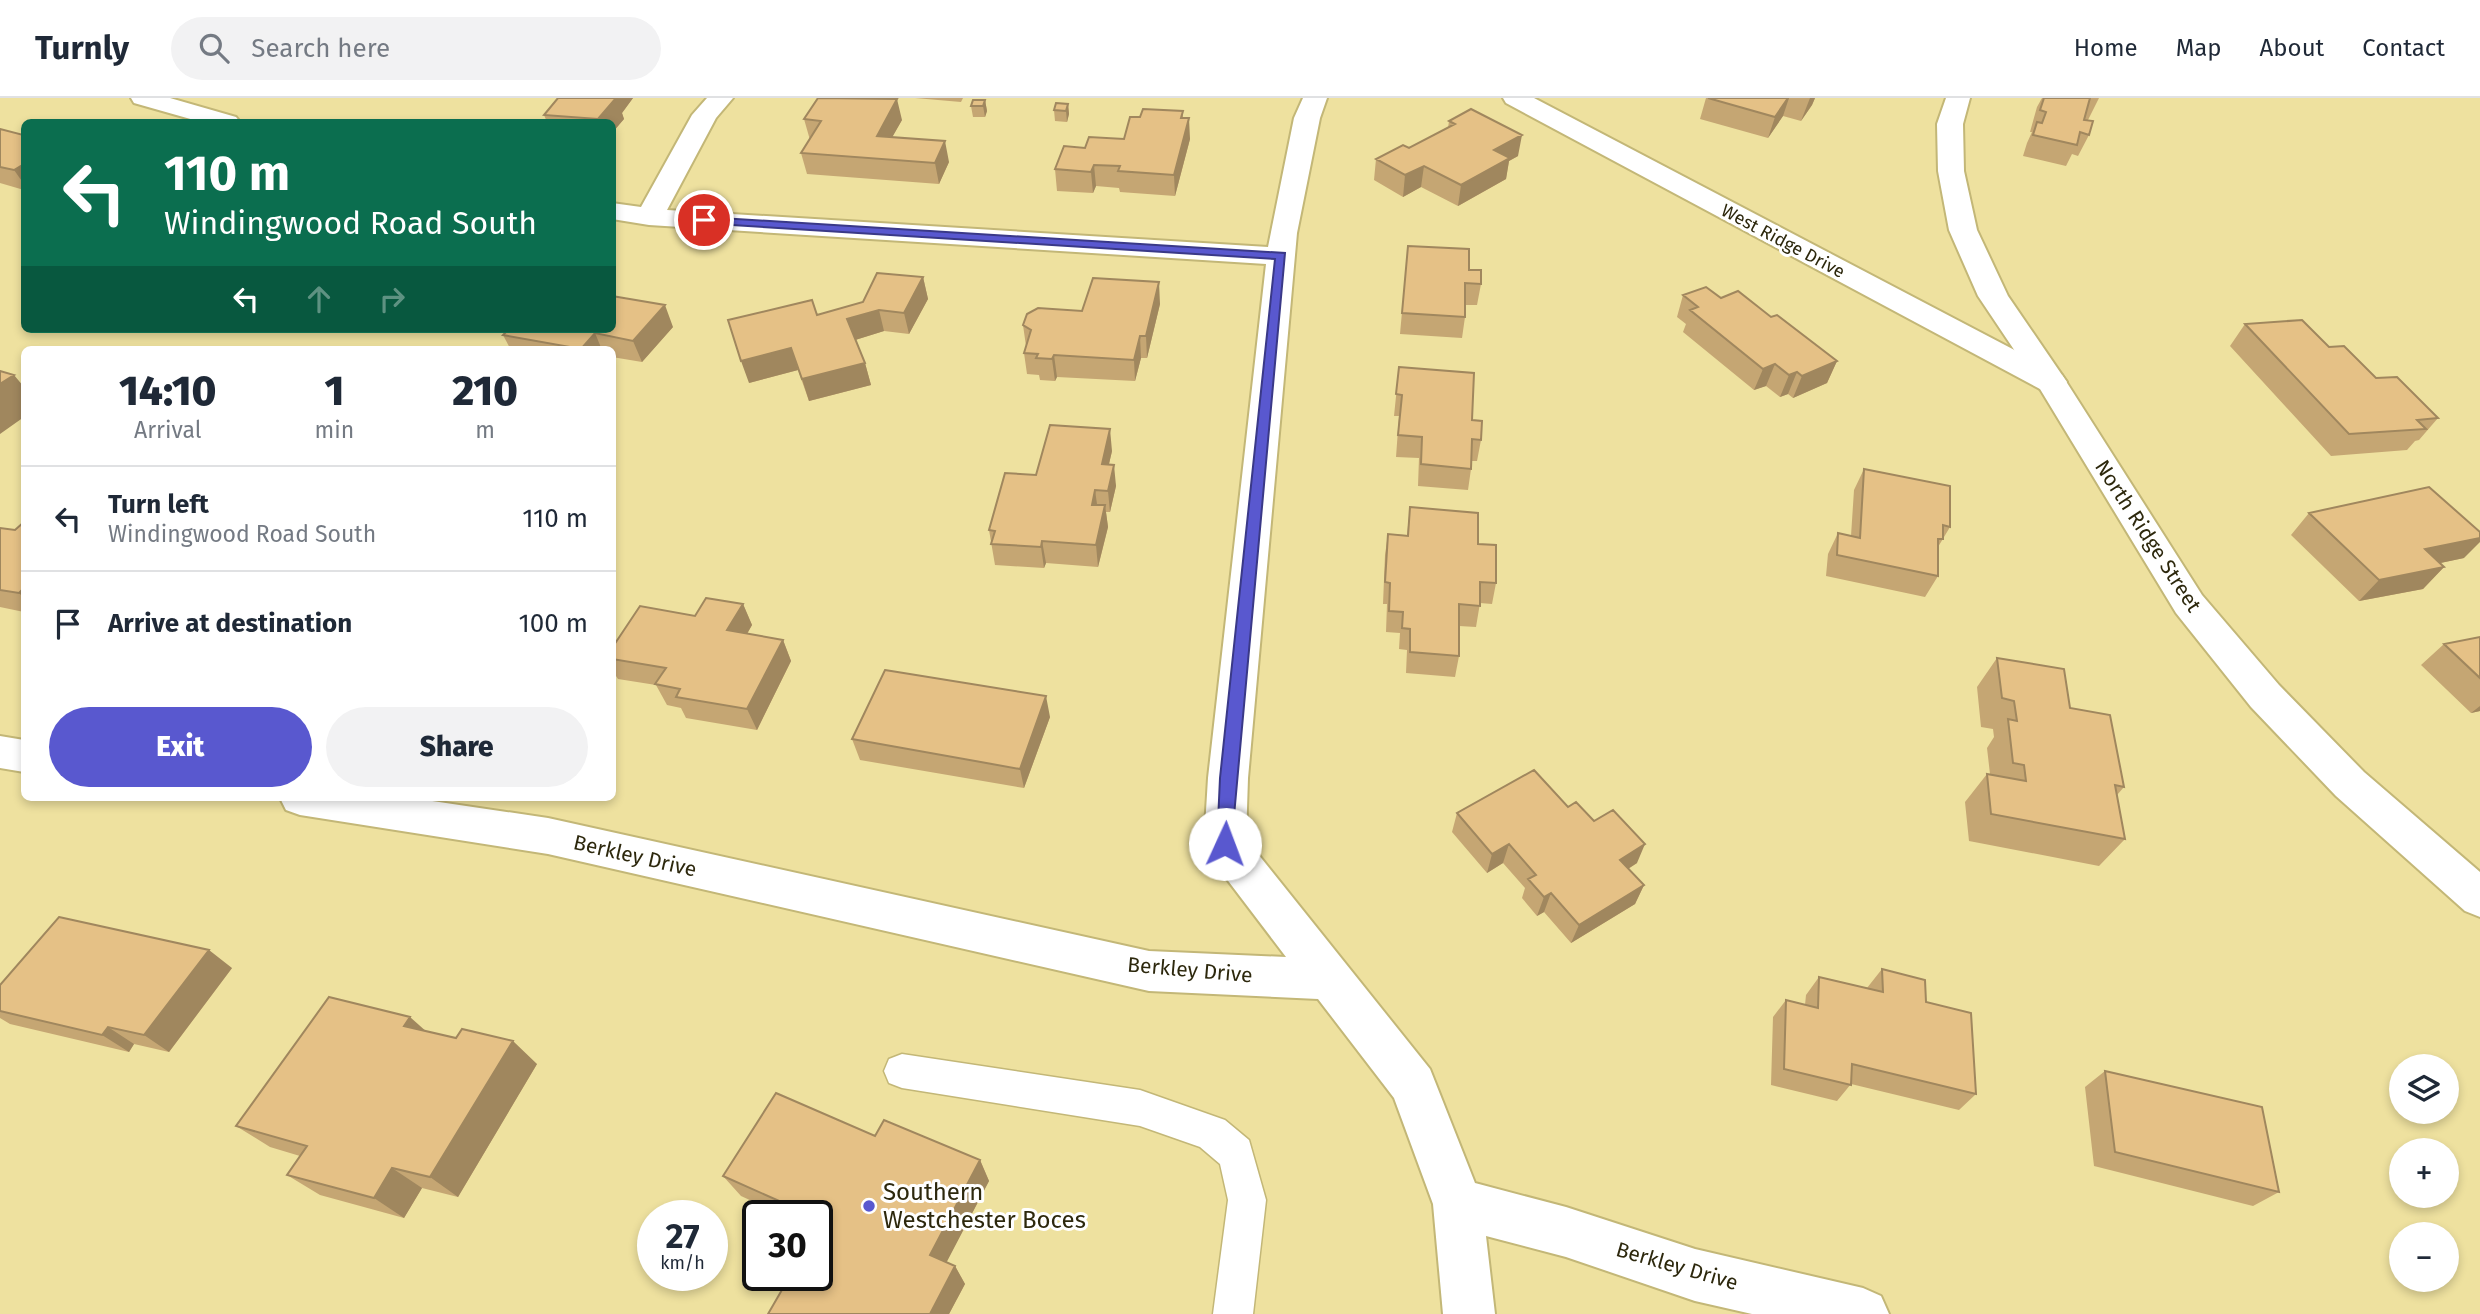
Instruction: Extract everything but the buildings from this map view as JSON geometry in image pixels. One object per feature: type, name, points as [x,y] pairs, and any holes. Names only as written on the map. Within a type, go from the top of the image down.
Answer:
[{"type":"street","points":[[142,98],[216,119]]},
{"type":"street","points":[[649,217],[705,115],[721,98]]},
{"type":"street","points":[[1315,98],[1307,118],[1281,256],[1228,778],[1225,844],[1413,1085],[1458,1204],[1469,1314]]},
{"type":"street","name":"West Ridge Drive","points":[[1515,98],[2051,382]]},
{"type":"street","name":"North Ridge Street","points":[[1958,98],[1950,124],[1951,171],[1962,230],[1993,296],[2051,382],[2189,604],[2256,686],[2350,784],[2480,898]]},
{"type":"street","points":[[616,212],[649,217],[1281,256]]},
{"type":"street","points":[[0,752],[21,756]]},
{"type":"street","name":"Berkley Drive","points":[[320,801],[548,836],[1149,971],[1330,979]]},
{"type":"street","name":"Berkley Drive","points":[[1458,1204],[1566,1232],[1695,1275],[1863,1314]]},
{"type":"lane","points":[[902,1071],[1140,1108],[1212,1133],[1236,1153],[1247,1200],[1233,1314]]},
{"type":"place","name":"Southern Westchester Boces","points":[[869,1206]]},
{"type":"route","points":[[704,220],[1281,256],[1228,778],[1225,844]]}]
